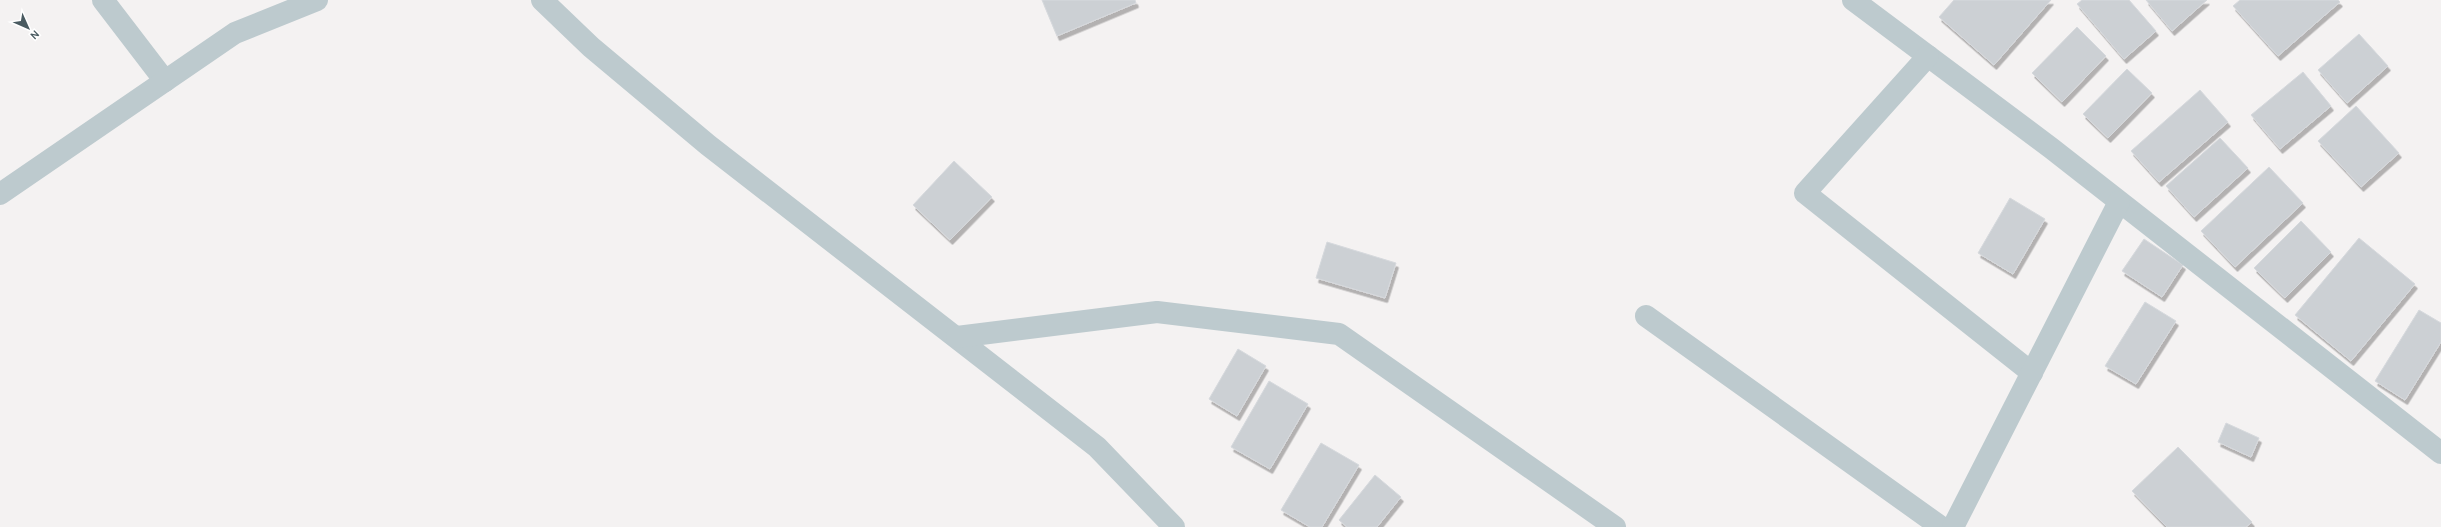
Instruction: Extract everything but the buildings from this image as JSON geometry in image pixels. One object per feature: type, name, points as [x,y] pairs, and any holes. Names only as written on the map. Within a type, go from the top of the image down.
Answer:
[{"type":"street","points":[[103,0],[165,81]]},
{"type":"street","points":[[0,194],[235,33],[317,0]]},
{"type":"street","points":[[542,0],[591,47],[708,145],[1097,447],[1174,527]]},
{"type":"street","points":[[1853,0],[2119,202],[2441,453]]},
{"type":"street","points":[[1928,56],[1805,193],[2032,373]]},
{"type":"street","points":[[1953,527],[2119,202]]},
{"type":"street","points":[[957,337],[1156,312],[1339,334],[1615,527]]},
{"type":"street","points":[[1646,316],[1941,527]]}]
